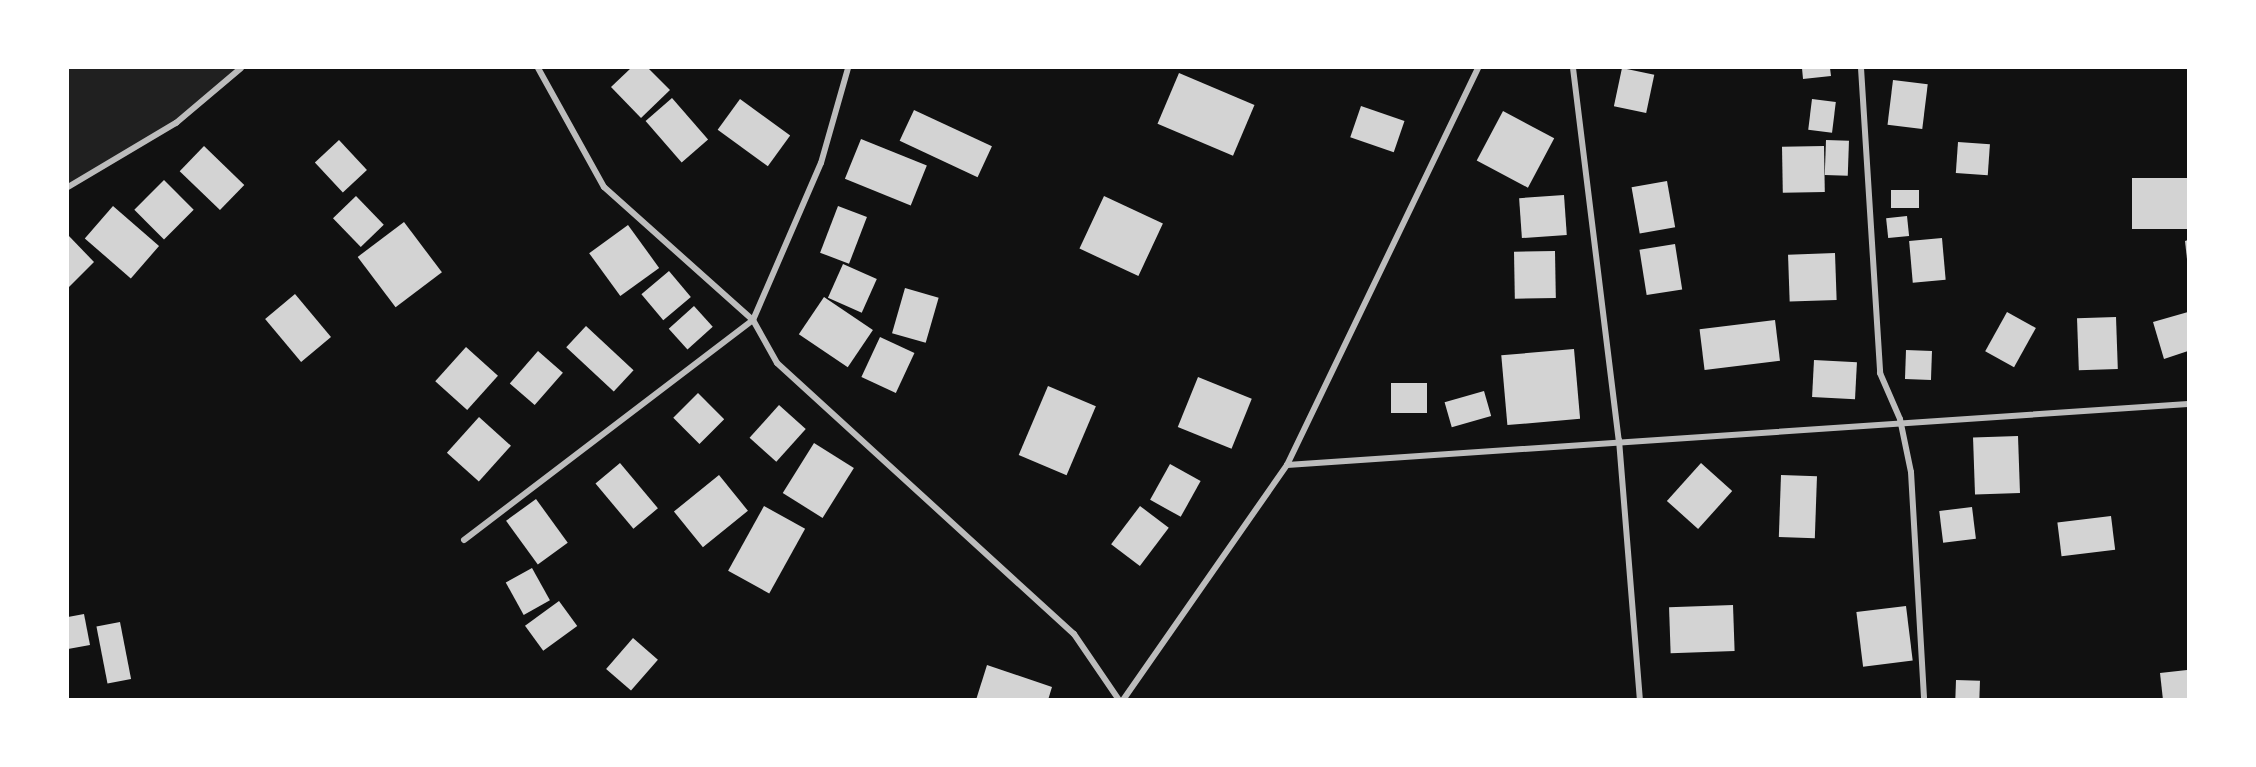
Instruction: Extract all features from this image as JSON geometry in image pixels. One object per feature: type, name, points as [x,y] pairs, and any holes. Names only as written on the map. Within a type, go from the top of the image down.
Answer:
[{"type":"street","points":[[68,187],[176,123],[242,68]]},
{"type":"street","points":[[538,68],[604,187],[753,320],[777,363],[1074,634],[1121,699],[1287,465],[1478,68]]},
{"type":"street","points":[[464,540],[753,320],[821,163],[848,68]]},
{"type":"street","points":[[1573,68],[1619,440],[1640,699]]},
{"type":"street","points":[[1861,68],[1880,373],[1899,419],[1911,472],[1924,699]]},
{"type":"street","points":[[1287,465],[1899,419],[2188,404]]},
{"type":"shaded area","points":[[68,68],[241,68],[176,123],[68,187]]},
{"type":"building","points":[[631,68],[648,68],[670,90],[641,118],[611,87]]},
{"type":"building","points":[[1622,68],[1654,75],[1646,113],[1614,106]]},
{"type":"building","points":[[1802,68],[1830,68],[1831,76],[1803,79]]},
{"type":"building","points":[[1179,73],[1254,105],[1233,156],[1158,124]]},
{"type":"building","points":[[1893,80],[1928,84],[1922,129],[1888,125]]},
{"type":"building","points":[[672,98],[708,140],[682,162],[646,121]]},
{"type":"building","points":[[740,99],[790,135],[768,166],[718,130]]},
{"type":"building","points":[[1812,99],[1836,102],[1832,133],[1808,130]]},
{"type":"building","points":[[1361,106],[1404,121],[1394,152],[1350,137]]},
{"type":"building","points":[[914,110],[992,146],[978,177],[900,141]]},
{"type":"building","points":[[1503,111],[1554,138],[1528,188],[1477,160]]},
{"type":"building","points":[[861,139],[927,166],[911,205],[845,179]]},
{"type":"building","points":[[339,140],[367,170],[343,192],[315,163]]},
{"type":"building","points":[[1826,140],[1849,141],[1848,176],[1825,175]]},
{"type":"building","points":[[1958,142],[1990,144],[1988,175],[1956,173]]},
{"type":"building","points":[[204,146],[244,185],[220,210],[180,171]]},
{"type":"building","points":[[1824,146],[1825,192],[1783,193],[1782,147]]},
{"type":"building","points":[[2132,178],[2188,178],[2188,229],[2132,229]]},
{"type":"building","points":[[164,180],[194,210],[164,239],[134,210]]},
{"type":"building","points":[[1667,181],[1675,227],[1640,234],[1632,187]]},
{"type":"building","points":[[1891,190],[1919,190],[1919,208],[1891,208]]},
{"type":"building","points":[[1564,195],[1567,235],[1522,238],[1519,198]]},
{"type":"building","points":[[356,196],[384,225],[361,247],[333,218]]},
{"type":"building","points":[[1104,196],[1163,223],[1138,276],[1079,249]]},
{"type":"building","points":[[113,206],[159,246],[131,278],[85,238]]},
{"type":"building","points":[[838,206],[867,217],[849,264],[820,253]]},
{"type":"building","points":[[1907,216],[1909,236],[1888,238],[1886,218]]},
{"type":"building","points":[[404,222],[442,272],[396,307],[358,257]]},
{"type":"building","points":[[628,225],[659,268],[620,296],[589,253]]},
{"type":"building","points":[[68,235],[94,262],[68,288]]},
{"type":"building","points":[[1942,238],[1946,280],[1913,283],[1909,241]]},
{"type":"building","points":[[2188,240],[2188,259],[2187,259],[2185,241]]},
{"type":"building","points":[[1675,244],[1682,289],[1647,295],[1639,250]]},
{"type":"building","points":[[1555,251],[1556,298],[1515,299],[1514,252]]},
{"type":"building","points":[[1835,253],[1837,300],[1790,302],[1788,255]]},
{"type":"building","points":[[843,264],[877,279],[862,313],[828,298]]},
{"type":"building","points":[[669,271],[691,297],[663,320],[641,294]]},
{"type":"building","points":[[905,288],[939,298],[926,343],[892,333]]},
{"type":"building","points":[[295,294],[331,337],[301,362],[265,319]]},
{"type":"building","points":[[824,297],[873,330],[848,367],[799,334]]},
{"type":"building","points":[[694,306],[713,327],[687,350],[669,329]]},
{"type":"building","points":[[2007,312],[2036,328],[2014,367],[1985,351]]},
{"type":"building","points":[[2188,312],[2188,351],[2164,359],[2153,322]]},
{"type":"building","points":[[2116,317],[2118,369],[2079,370],[2077,318]]},
{"type":"building","points":[[1775,320],[1780,361],[1705,370],[1700,329]]},
{"type":"building","points":[[586,326],[634,370],[614,392],[566,347]]},
{"type":"building","points":[[880,337],[914,353],[896,393],[861,377]]},
{"type":"building","points":[[466,347],[498,376],[467,410],[435,381]]},
{"type":"building","points":[[1574,349],[1580,419],[1507,425],[1501,355]]},
{"type":"building","points":[[1906,350],[1932,351],[1931,380],[1905,379]]},
{"type":"building","points":[[538,351],[563,373],[535,405],[510,383]]},
{"type":"building","points":[[1814,360],[1857,362],[1855,399],[1812,397]]},
{"type":"building","points":[[1198,377],[1252,399],[1232,449],[1178,427]]},
{"type":"building","points":[[1391,383],[1427,383],[1427,413],[1391,413]]},
{"type":"building","points":[[1048,386],[1096,406],[1067,475],[1019,455]]},
{"type":"building","points":[[1484,391],[1491,416],[1452,427],[1445,402]]},
{"type":"building","points":[[698,393],[724,419],[699,444],[673,418]]},
{"type":"building","points":[[779,405],[806,429],[776,462],[750,438]]},
{"type":"building","points":[[479,417],[511,446],[479,481],[447,453]]},
{"type":"building","points":[[2018,436],[2020,493],[1975,495],[1973,438]]},
{"type":"building","points":[[814,443],[854,468],[823,518],[783,493]]},
{"type":"building","points":[[620,463],[658,508],[633,529],[595,484]]},
{"type":"building","points":[[1701,463],[1732,491],[1698,529],[1667,501]]},
{"type":"building","points":[[1170,464],[1201,481],[1181,517],[1150,500]]},
{"type":"building","points":[[719,475],[748,511],[703,547],[674,512]]},
{"type":"building","points":[[1781,475],[1817,476],[1815,538],[1779,537]]},
{"type":"building","points":[[536,499],[568,543],[538,564],[506,521]]},
{"type":"building","points":[[764,506],[805,529],[769,594],[728,571]]},
{"type":"building","points":[[1140,506],[1169,528],[1140,566],[1111,544]]},
{"type":"building","points":[[1972,507],[1976,539],[1943,543],[1939,511]]},
{"type":"building","points":[[2111,516],[2115,550],[2062,556],[2057,523]]},
{"type":"building","points":[[532,568],[550,600],[524,615],[506,583]]},
{"type":"building","points":[[559,601],[577,626],[543,651],[525,626]]},
{"type":"building","points":[[1733,605],[1735,651],[1671,653],[1669,607]]},
{"type":"building","points":[[1906,606],[1913,661],[1863,667],[1856,612]]},
{"type":"building","points":[[84,614],[90,645],[68,649],[68,617]]},
{"type":"building","points":[[120,622],[131,679],[108,684],[96,627]]},
{"type":"building","points":[[633,638],[658,660],[631,691],[606,669]]},
{"type":"building","points":[[987,665],[1052,687],[1048,700],[976,700]]},
{"type":"building","points":[[2187,670],[2188,700],[2163,700],[2160,673]]},
{"type":"building","points":[[1956,680],[1980,681],[1979,700],[1955,700]]}]
